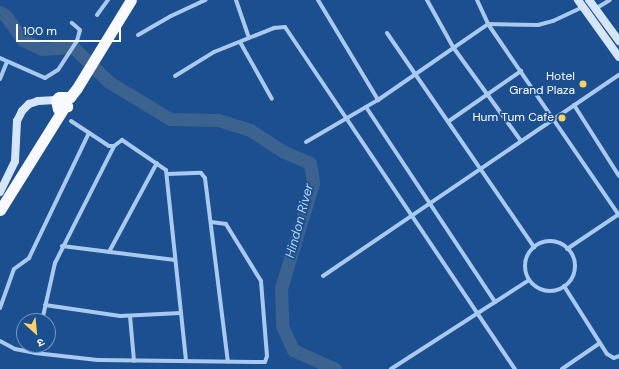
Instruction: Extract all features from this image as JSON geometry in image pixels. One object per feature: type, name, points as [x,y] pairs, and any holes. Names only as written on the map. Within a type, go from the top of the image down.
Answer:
[{"type":"highway","points":[[60,99],[70,97],[77,88],[116,22],[131,0]]},
{"type":"highway","points":[[0,210],[67,104],[60,99]]},
{"type":"main road","points":[[589,0],[619,41]]},
{"type":"main road","points":[[581,4],[619,57]]},
{"type":"main road","points":[[0,192],[2,182],[15,161],[17,121],[22,111],[29,104],[38,101],[60,99]]},
{"type":"street","points":[[97,15],[108,0]]},
{"type":"street","points":[[138,35],[171,16],[206,0]]},
{"type":"street","points":[[236,0],[249,38]]},
{"type":"street","points":[[318,0],[378,100]]},
{"type":"street","points":[[427,0],[453,47],[521,141]]},
{"type":"street","points":[[477,0],[488,24],[554,118],[619,215],[568,249]]},
{"type":"street","points":[[595,9],[610,0]]},
{"type":"street","points":[[306,142],[347,120],[378,100],[488,24],[538,25],[553,21],[581,4]]},
{"type":"street","points":[[0,58],[45,78],[58,70],[68,57],[77,41],[80,30],[72,23]]},
{"type":"street","points":[[175,76],[195,62],[274,28],[285,27],[476,314],[515,369]]},
{"type":"street","points":[[387,33],[482,168],[534,247]]},
{"type":"street","points":[[240,42],[272,99]]},
{"type":"street","points":[[0,79],[7,62]]},
{"type":"street","points":[[449,121],[521,71]]},
{"type":"street","points":[[323,276],[429,202],[482,168],[619,74]]},
{"type":"street","points":[[574,105],[619,176]]},
{"type":"street","points":[[366,107],[495,302]]},
{"type":"street","points":[[71,121],[89,133],[114,146]]},
{"type":"street","points":[[0,308],[14,269],[29,258],[89,133]]},
{"type":"street","points":[[44,313],[55,263],[62,246],[114,146],[122,140],[164,167],[167,174],[186,362]]},
{"type":"street","points":[[109,252],[157,163]]},
{"type":"street","points":[[167,174],[204,174],[228,362]]},
{"type":"street","points":[[35,353],[98,360],[262,363],[267,360],[263,287],[258,274],[226,224],[211,222]]},
{"type":"street","points":[[547,241],[562,244],[568,249],[573,260],[574,272],[564,286],[549,291],[541,289],[529,280],[525,266],[526,259],[534,247],[547,241]]},
{"type":"street","points":[[62,246],[175,260]]},
{"type":"street","points":[[393,368],[529,280]]},
{"type":"street","points":[[564,286],[610,357],[619,356]]},
{"type":"street","points":[[46,305],[130,316],[181,313]]},
{"type":"street","points":[[130,316],[134,361]]},
{"type":"street","points":[[0,342],[16,349]]},
{"type":"street","points":[[562,369],[600,343]]},
{"type":"waterway","name":"Hindon River","points":[[0,12],[6,16],[23,40],[42,49],[73,47],[109,82],[170,119],[218,120],[250,130],[282,151],[310,163],[313,183],[281,288],[282,326],[293,350],[335,369]]},
{"type":"place","name":"Hotel Grand Plaza","points":[[583,84]]},
{"type":"place","name":"Hum Tum Cafe","points":[[562,118]]}]
